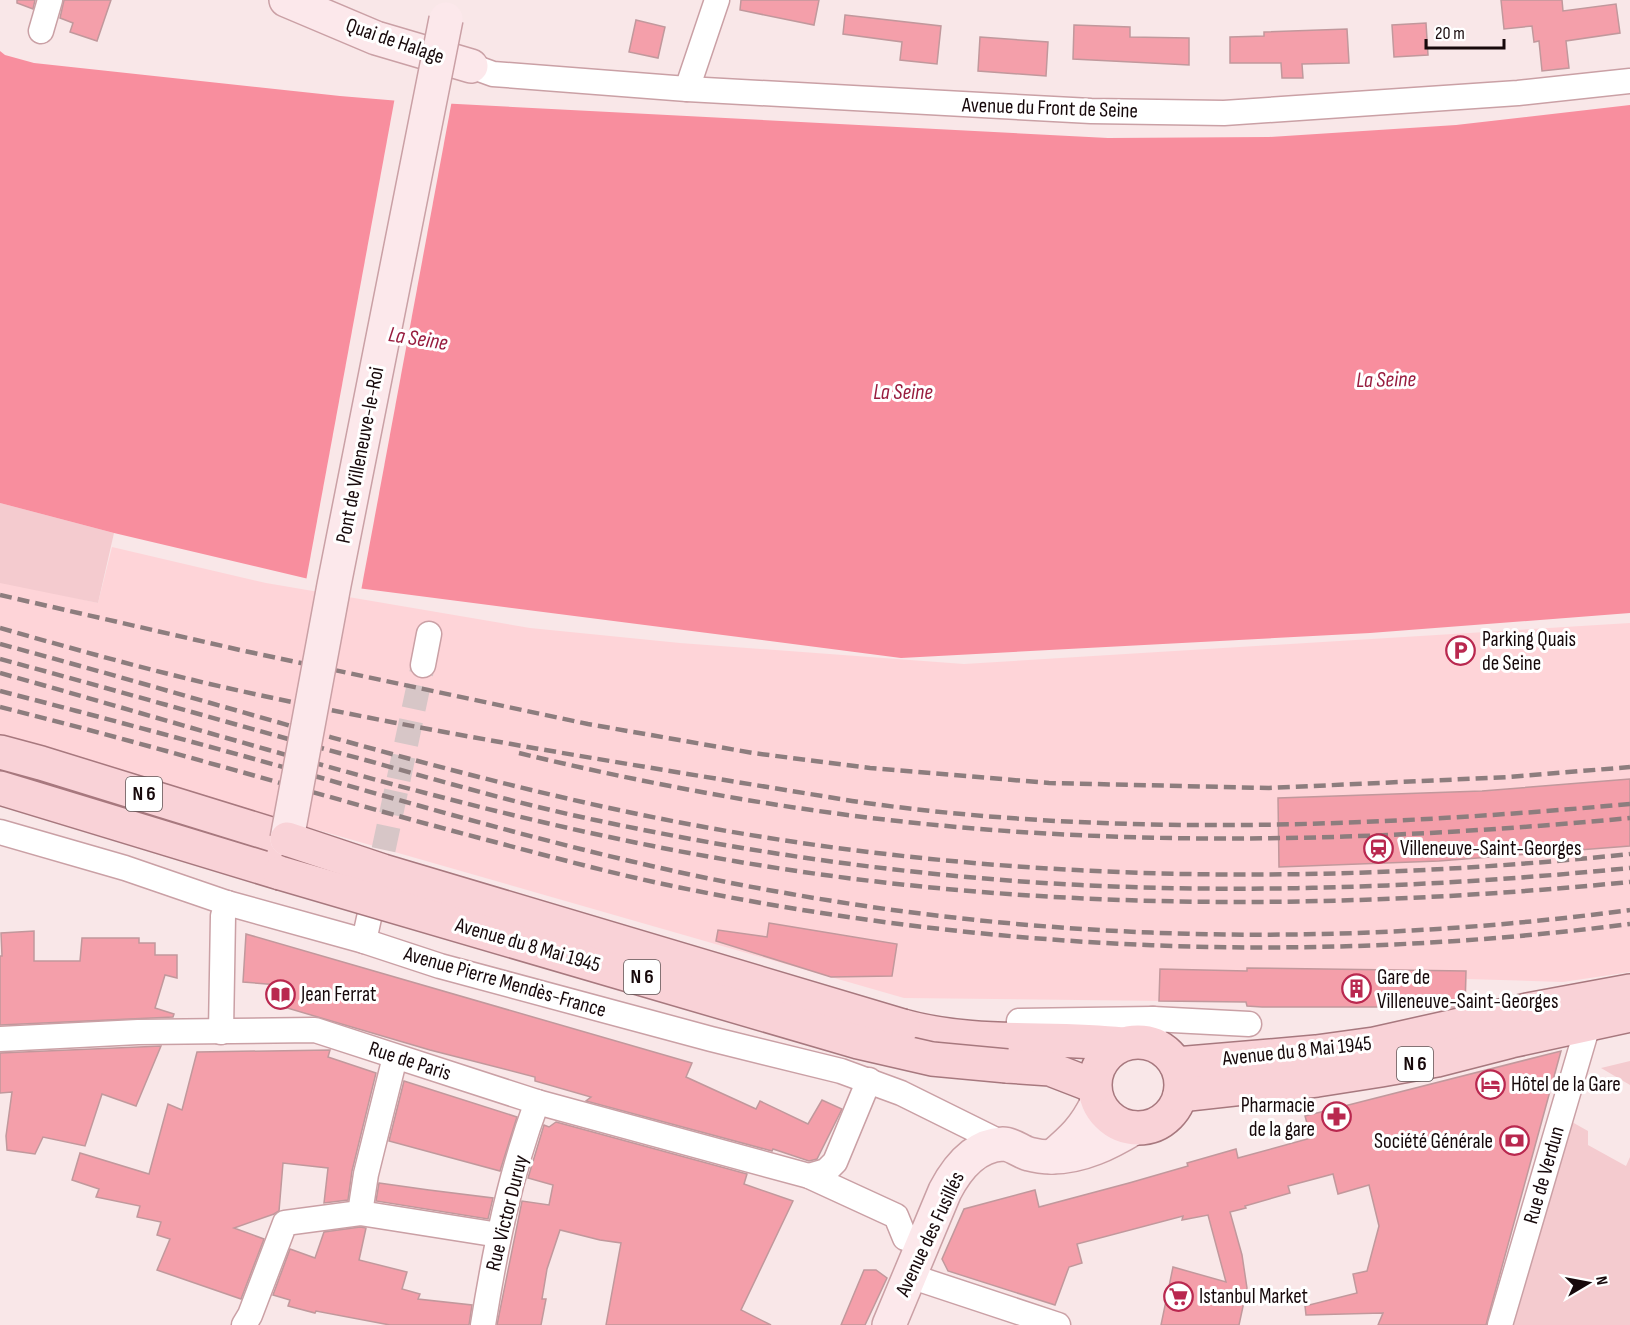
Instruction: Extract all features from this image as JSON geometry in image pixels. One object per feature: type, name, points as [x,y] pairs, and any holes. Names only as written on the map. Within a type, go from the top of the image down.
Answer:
[{"type":"main road","name":"Quai de Halage","points":[[286,0],[376,38],[471,66]]},
{"type":"main road","name":"Pont de Villeneuve-le-Roi","points":[[287,839],[448,0]]},
{"type":"main road","name":"Avenue du 8 Mai 1945","points":[[0,752],[394,874],[903,1026],[1011,1049],[1096,1095]]},
{"type":"main road","name":"Avenue du 8 Mai 1945","points":[[0,788],[280,873],[858,1042],[932,1059],[1083,1040],[1317,1080],[1437,1060],[1630,1015]]},
{"type":"main road","points":[[280,873],[287,839]]},
{"type":"main road","name":"Avenue du 8 Mai 1945","points":[[1157,1053],[1316,1052],[1374,1044],[1527,1010],[1630,991]]},
{"type":"main road","points":[[992,1147],[1052,1157],[1092,1150],[1134,1128],[1153,1126],[1166,1119],[1175,1108],[1157,1053],[1111,1051],[1102,1061],[1096,1073],[1096,1095],[1088,1122],[1076,1137],[1052,1157]]},
{"type":"main road","name":"N 6","points":[[1096,1095],[1101,1110],[1112,1120],[1123,1127],[1134,1128]]},
{"type":"main road","name":"Avenue des Fusillés","points":[[889,1325],[954,1173],[966,1160],[992,1147]]},
{"type":"street","points":[[41,31],[50,0]]},
{"type":"street","points":[[687,89],[717,0]]},
{"type":"street","name":"Avenue du Front de Seine","points":[[471,66],[493,74],[687,89],[1090,111],[1224,113],[1518,93],[1630,81]]},
{"type":"street","points":[[423,665],[429,634]]},
{"type":"street","name":"Avenue Pierre Mendès-France","points":[[0,832],[125,868],[227,903],[366,929],[451,969],[711,1039],[841,1071],[869,1080],[937,1109],[992,1147]]},
{"type":"street","points":[[221,1032],[223,916],[227,903]]},
{"type":"street","name":"Avenue du 8 Mai 1945","points":[[1157,1053],[1249,1024]]},
{"type":"street","name":"Rue de Verdun","points":[[1500,1325],[1588,1025]]},
{"type":"street","name":"Rue de Paris","points":[[0,1039],[138,1032],[315,1030],[537,1102],[809,1176],[896,1216],[905,1238]]},
{"type":"street","points":[[360,1213],[366,1174],[395,1057]]},
{"type":"street","points":[[809,1176],[826,1171],[835,1162],[869,1080]]},
{"type":"street","name":"Rue Victor Duruy","points":[[483,1325],[499,1234],[537,1102]]},
{"type":"street","points":[[244,1325],[250,1315],[285,1223],[360,1213],[499,1234]]},
{"type":"street","points":[[910,1276],[1058,1325]]},
{"type":"shaded area","points":[[0,503],[114,533],[98,603],[0,583]]},
{"type":"shaded area","points":[[112,547],[266,583],[530,628],[680,643],[964,664],[1630,623],[1630,972],[1563,982],[1467,979],[1466,1009],[1465,1007],[1411,1006],[1247,1006],[1246,1002],[904,998],[0,739],[0,581],[98,603]]},
{"type":"shaded area","points":[[1630,1061],[1630,1085],[1601,1068]]},
{"type":"shaded area","points":[[1572,1122],[1588,1131],[1588,1145],[1626,1166],[1630,1157],[1630,1325],[1514,1325]]},
{"type":"water","name":"La Seine","points":[[0,51],[5,55],[34,63],[400,101],[1108,138],[1269,137],[1456,125],[1630,105],[1630,613],[1370,633],[901,658],[334,585],[114,533],[0,503]]},
{"type":"pier","points":[[395,97],[452,100],[361,591],[306,581]]},
{"type":"building","points":[[17,0],[35,0],[33,9],[17,3]]},
{"type":"building","points":[[64,0],[111,0],[97,41],[70,32],[73,23],[60,18]]},
{"type":"building","points":[[741,0],[819,0],[814,25],[740,10]]},
{"type":"building","points":[[1501,0],[1562,0],[1563,11],[1616,4],[1620,33],[1566,41],[1569,68],[1542,71],[1539,41],[1534,42],[1532,26],[1504,29]]},
{"type":"building","points":[[845,15],[941,26],[937,64],[900,60],[902,42],[843,34]]},
{"type":"building","points":[[636,20],[665,27],[658,58],[629,52]]},
{"type":"building","points":[[1426,23],[1428,55],[1394,57],[1392,25]]},
{"type":"building","points":[[1074,25],[1130,27],[1130,37],[1189,38],[1189,65],[1073,59]]},
{"type":"building","points":[[1347,29],[1349,63],[1302,64],[1303,78],[1282,78],[1281,63],[1230,63],[1230,37],[1264,36],[1264,32]]},
{"type":"building","points":[[980,37],[1048,42],[1046,76],[978,71]]},
{"type":"building","points":[[1630,779],[1630,846],[1439,861],[1279,867],[1278,798],[1482,791]]},
{"type":"building","points":[[769,923],[897,944],[892,976],[831,977],[716,941],[718,930],[767,937]]},
{"type":"building","points":[[34,931],[34,961],[80,961],[82,938],[139,938],[139,943],[155,943],[155,955],[177,955],[177,978],[165,975],[155,1008],[174,1014],[173,1017],[0,1025],[1,933]]},
{"type":"building","points":[[246,934],[692,1063],[686,1077],[756,1109],[760,1101],[808,1124],[822,1100],[842,1109],[817,1159],[809,1161],[773,1149],[772,1151],[586,1101],[591,1097],[535,1081],[535,1077],[430,1050],[277,1005],[279,985],[243,982]]},
{"type":"building","name":"Gare de Villeneuve-Saint-Georges","points":[[1247,968],[1466,971],[1465,1005],[1454,1007],[1262,1007],[1247,1006],[1246,1002],[1159,1001],[1160,969],[1247,971]]},
{"type":"building","points":[[161,1046],[136,1106],[102,1094],[85,1146],[43,1137],[35,1154],[7,1150],[6,1136],[12,1092],[0,1093],[0,1053]]},
{"type":"building","points":[[330,1050],[328,1057],[376,1073],[352,1171],[348,1200],[324,1203],[328,1168],[283,1163],[279,1211],[234,1228],[264,1239],[241,1299],[157,1270],[170,1239],[157,1235],[161,1222],[137,1217],[140,1206],[96,1197],[99,1189],[72,1180],[80,1153],[149,1174],[168,1104],[182,1110],[197,1052]]},
{"type":"building","points":[[1561,1051],[1486,1325],[1378,1325],[1383,1313],[1306,1315],[1305,1306],[1357,1293],[1353,1274],[1367,1271],[1379,1226],[1369,1185],[1338,1194],[1333,1174],[1288,1186],[1290,1193],[1230,1212],[1242,1255],[1247,1288],[1239,1325],[1161,1325],[1173,1267],[1226,1282],[1208,1215],[1182,1220],[1183,1216],[1077,1244],[1082,1263],[1069,1267],[1055,1305],[948,1271],[942,1259],[964,1209],[1035,1190],[1039,1207],[1188,1166],[1187,1163],[1236,1149],[1238,1158],[1311,1138],[1305,1116]]},
{"type":"building","points":[[404,1081],[517,1117],[500,1171],[389,1141]]},
{"type":"building","points":[[556,1122],[747,1174],[744,1184],[793,1201],[741,1310],[771,1325],[606,1325],[621,1243],[560,1230],[547,1269],[542,1299],[546,1299],[541,1325],[497,1325],[522,1201],[549,1205],[553,1185],[528,1178],[544,1125],[549,1127]]},
{"type":"building","points":[[379,1183],[493,1198],[488,1219],[376,1201]]},
{"type":"building","points":[[366,1228],[359,1260],[407,1272],[402,1289],[420,1294],[418,1299],[472,1305],[469,1325],[390,1325],[316,1311],[315,1313],[288,1306],[290,1300],[273,1295],[290,1249],[315,1258],[324,1232]]},
{"type":"building","points":[[864,1270],[876,1270],[887,1278],[865,1325],[841,1325]]},
{"type":"tunnel","points":[[376,885],[423,665]]},
{"type":"railway","points":[[0,595],[240,650],[588,724],[753,753],[870,768],[1049,783],[1269,788],[1509,777],[1630,767]]},
{"type":"railway","points":[[0,628],[195,680],[379,720],[852,801],[948,813],[1045,820],[1241,825],[1437,818],[1630,804]]},
{"type":"railway","points":[[0,644],[391,754],[549,794],[628,812],[753,835],[877,853],[1002,865],[1127,872],[1252,875],[1378,872],[1504,865],[1630,854]]},
{"type":"railway","points":[[0,659],[538,807],[716,843],[898,870],[1081,885],[1218,889],[1425,884],[1630,868]]},
{"type":"railway","points":[[0,673],[456,801],[641,844],[845,878],[957,890],[1069,898],[1181,902],[1293,902],[1405,898],[1518,892],[1630,882]]},
{"type":"railway","points":[[0,691],[218,749],[476,822],[601,854],[727,882],[895,910],[1000,922],[1105,930],[1210,934],[1315,934],[1421,930],[1525,922],[1630,910]]},
{"type":"railway","points":[[0,707],[430,825],[630,877],[796,909],[915,926],[1034,938],[1152,945],[1271,947],[1390,945],[1509,937],[1630,924]]},
{"type":"railway","points":[[519,753],[628,778],[792,807],[902,822],[1041,833],[1125,837],[1294,838],[1462,831],[1630,818]]},
{"type":"place","name":"Parking Quais de Seine","points":[[1461,651]]},
{"type":"place","name":"Villeneuve-Saint-Georges","points":[[1379,848]]},
{"type":"place","name":"Gare de Villeneuve-Saint-Georges","points":[[1356,989]]},
{"type":"place","name":"Jean Ferrat","points":[[280,994]]},
{"type":"place","name":"Hôtel de la Gare","points":[[1490,1084]]},
{"type":"place","name":"Pharmacie de la gare","points":[[1336,1117]]},
{"type":"place","name":"Société Générale","points":[[1514,1141]]},
{"type":"place","name":"Istanbul Market","points":[[1178,1296]]}]
